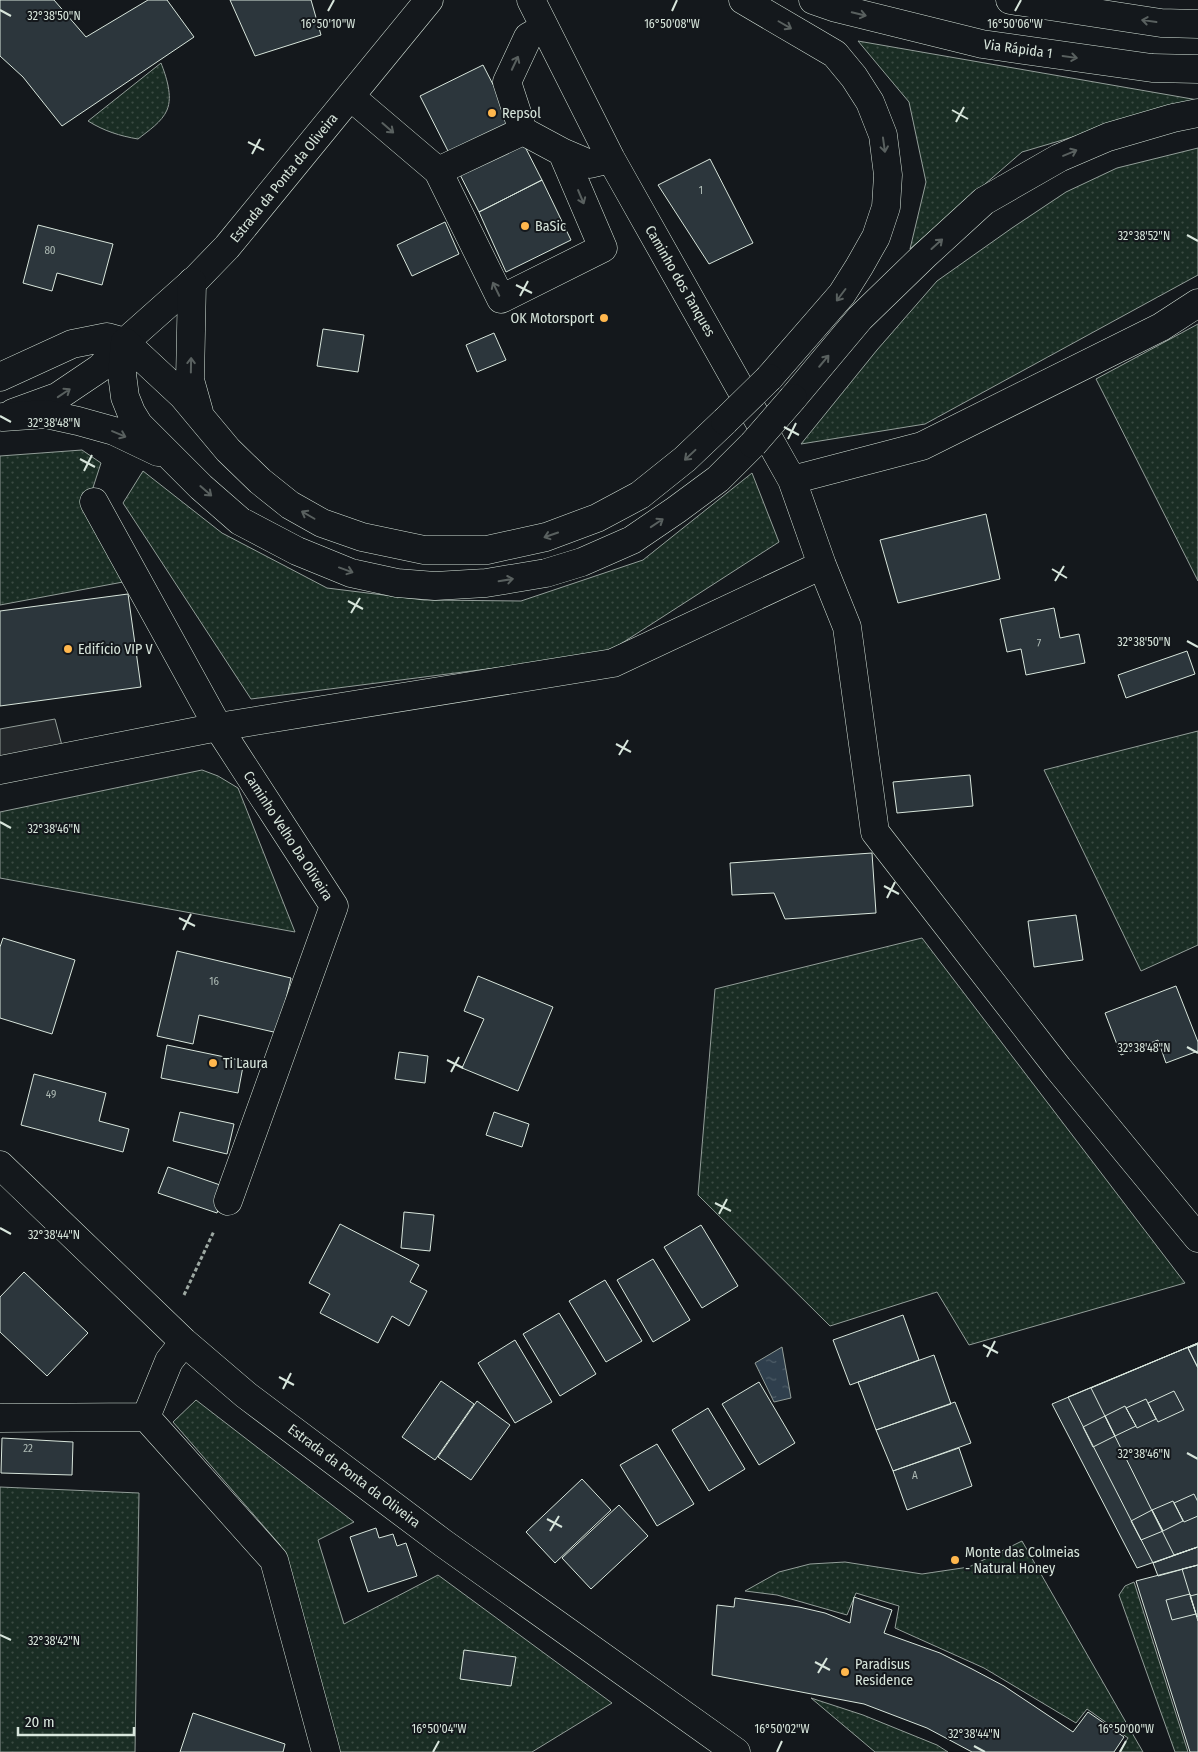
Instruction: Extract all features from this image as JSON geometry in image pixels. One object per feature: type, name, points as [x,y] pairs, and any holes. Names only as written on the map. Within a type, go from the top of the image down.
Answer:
[{"type":"main road","name":"Estrada da Ponta da Oliveira","points":[[1,417],[57,397],[100,368],[125,342],[192,282],[227,247],[429,0]]},
{"type":"main road","name":"Caminho dos Tanques","points":[[531,0],[611,159],[792,480],[822,565],[847,627],[875,832],[1058,1068],[1198,1238]]},
{"type":"main road","points":[[0,377],[72,344],[107,337],[125,342],[183,396],[228,450],[260,481],[290,504],[322,523],[362,537],[424,550],[487,550],[546,538],[597,518],[640,495],[685,460],[769,378],[842,294],[876,237],[886,207],[888,175],[883,135],[870,102],[854,77],[835,54],[743,0]]},
{"type":"main road","name":"Via Rápida 1","points":[[812,0],[836,8],[982,44],[1152,68],[1198,69]]},
{"type":"main road","points":[[1010,0],[1161,22],[1198,24]]},
{"type":"main road","points":[[544,28],[528,37],[507,82],[523,131],[562,152],[590,164],[611,159]]},
{"type":"main road","points":[[351,97],[438,171],[501,299],[603,248],[562,152]]},
{"type":"main road","points":[[125,342],[122,374],[125,397],[130,412],[139,425],[170,458],[240,521],[297,552],[351,573],[397,583],[435,586],[486,583],[546,573],[582,562],[632,540],[718,479],[753,444],[860,318],[925,254],[984,201],[1059,158],[1108,137],[1173,118],[1198,113]]},
{"type":"main road","points":[[438,171],[523,131]]},
{"type":"main road","points":[[192,282],[190,380],[199,413]]},
{"type":"main road","points":[[792,480],[922,446],[1161,327],[1198,303]]},
{"type":"main road","points":[[1,417],[46,414],[78,421],[114,431],[170,458]]},
{"type":"main road","name":"Caminho Velho Da Oliveira","points":[[94,502],[218,727],[334,906],[228,1201]]},
{"type":"main road","points":[[0,770],[218,727],[613,663],[822,565]]},
{"type":"main road","name":"Estrada da Ponta da Oliveira","points":[[0,1165],[176,1335],[246,1395],[443,1543],[736,1752]]},
{"type":"main road","points":[[146,1417],[169,1361],[176,1335]]},
{"type":"main road","points":[[0,1418],[146,1417],[274,1560],[326,1752]]},
{"type":"path","points":[[176,1335],[228,1201]]},
{"type":"green space","points":[[858,41],[1198,100],[1022,152],[910,249],[926,182],[909,102]]},
{"type":"green space","points":[[161,63],[168,86],[169,104],[162,118],[138,139],[112,133],[88,121]]},
{"type":"green space","points":[[1198,148],[1198,275],[925,424],[801,444],[877,350],[937,281],[1066,192],[1117,168]]},
{"type":"green space","points":[[1198,324],[1198,581],[1096,379]]},
{"type":"green space","points":[[82,450],[101,463],[87,506],[123,582],[0,605],[0,456]]},
{"type":"green space","points":[[143,471],[222,533],[327,588],[424,600],[521,601],[643,560],[752,473],[779,542],[605,654],[251,699],[123,503]]},
{"type":"green space","points":[[1198,731],[1198,945],[1141,971],[1044,770]]},
{"type":"green space","points":[[202,770],[218,776],[238,788],[295,932],[0,878],[0,812]]},
{"type":"green space","points":[[922,938],[1185,1283],[969,1345],[937,1292],[830,1326],[698,1195],[715,989]]},
{"type":"green space","points":[[196,1400],[354,1522],[318,1540],[344,1624],[438,1575],[612,1703],[532,1752],[337,1752],[280,1545],[173,1422]]},
{"type":"green space","points":[[0,1487],[139,1493],[135,1752],[0,1752]]},
{"type":"green space","points":[[1022,1541],[1143,1752],[1119,1752],[1128,1738],[1087,1709],[1076,1723],[984,1668],[895,1628],[899,1606],[856,1593],[847,1615],[777,1595],[745,1591],[779,1572],[810,1564],[845,1562],[922,1574],[969,1567]]},
{"type":"green space","points":[[1134,1582],[1188,1752],[1175,1752],[1119,1595],[1125,1586]]},
{"type":"green space","points":[[811,1698],[863,1715],[937,1745],[948,1752],[875,1752]]},
{"type":"shaded area","points":[[55,719],[65,757],[0,770],[0,729]]},
{"type":"water","points":[[782,1347],[791,1398],[774,1402],[755,1363]]},
{"type":"building","points":[[0,0],[54,0],[86,37],[148,0],[167,0],[194,37],[62,126],[23,77],[0,56]]},
{"type":"building","points":[[230,0],[311,0],[321,35],[255,56]]},
{"type":"building","points":[[483,65],[542,180],[479,212],[420,96]]},
{"type":"building","points":[[710,159],[753,243],[709,264],[658,185]]},
{"type":"building","name":"BaSic","points":[[542,180],[571,240],[506,272],[479,212]]},
{"type":"building","points":[[445,222],[459,254],[412,276],[397,245]]},
{"type":"building","points":[[38,225],[113,244],[102,285],[57,273],[52,291],[23,283]]},
{"type":"building","points":[[323,329],[364,335],[358,372],[317,366]]},
{"type":"building","points":[[494,333],[506,360],[477,372],[466,345]]},
{"type":"building","points":[[986,514],[1000,579],[898,603],[880,540]]},
{"type":"building","name":"Edifício VIP V","points":[[128,594],[141,687],[0,706],[0,611]]},
{"type":"building","points":[[1054,608],[1060,638],[1079,634],[1085,663],[1026,675],[1021,649],[1007,652],[1000,619]]},
{"type":"building","points":[[1187,651],[1195,674],[1126,698],[1118,675]]},
{"type":"building","points":[[970,775],[973,806],[897,813],[893,782]]},
{"type":"building","points":[[872,853],[876,913],[785,919],[774,893],[732,895],[730,863]]},
{"type":"building","points":[[1076,915],[1083,960],[1034,967],[1028,921]]},
{"type":"building","points":[[3,938],[75,960],[52,1034],[0,1018],[0,947]]},
{"type":"building","points":[[177,951],[291,978],[278,1033],[199,1015],[193,1044],[157,1036]]},
{"type":"building","points":[[478,976],[553,1007],[518,1091],[462,1068],[484,1019],[464,1011]]},
{"type":"building","points":[[1176,986],[1198,1042],[1198,1051],[1166,1063],[1158,1040],[1121,1055],[1105,1013]]},
{"type":"building","points":[[167,1045],[244,1061],[238,1093],[161,1078]]},
{"type":"building","points":[[399,1052],[428,1056],[425,1083],[395,1079]]},
{"type":"building","points":[[34,1074],[106,1093],[99,1121],[129,1129],[123,1152],[21,1125]]},
{"type":"building","points":[[180,1112],[234,1124],[227,1154],[173,1141]]},
{"type":"building","points":[[494,1112],[529,1124],[522,1147],[486,1135]]},
{"type":"building","points":[[168,1167],[226,1187],[217,1213],[158,1193]]},
{"type":"building","points":[[404,1212],[434,1215],[430,1251],[401,1248]]},
{"type":"building","points":[[340,1224],[419,1265],[410,1282],[427,1291],[409,1326],[392,1316],[378,1343],[320,1313],[330,1294],[309,1283]]},
{"type":"building","points":[[701,1225],[738,1286],[702,1308],[664,1247]]},
{"type":"building","points":[[653,1259],[690,1320],[653,1342],[617,1280]]},
{"type":"building","points":[[24,1272],[88,1333],[47,1376],[0,1332],[0,1297]]},
{"type":"building","points":[[605,1280],[642,1341],[606,1362],[569,1301]]},
{"type":"building","points":[[559,1313],[596,1374],[560,1396],[523,1334]]},
{"type":"building","points":[[903,1315],[919,1360],[850,1385],[833,1340]]},
{"type":"building","points":[[515,1340],[552,1402],[515,1423],[478,1363]]},
{"type":"building","points":[[1198,1343],[1198,1547],[1137,1568],[1052,1404]]},
{"type":"building","points":[[1198,1343],[1198,1547],[1153,1563],[1068,1397]]},
{"type":"building","points":[[1198,1343],[1198,1547],[1174,1555],[1091,1388]]},
{"type":"building","points":[[1198,1344],[1198,1368],[1188,1348]]},
{"type":"building","points":[[1198,1344],[1198,1368],[1188,1348]]},
{"type":"building","points":[[934,1355],[951,1404],[876,1430],[858,1382]]},
{"type":"building","points":[[441,1381],[474,1404],[435,1460],[402,1437]]},
{"type":"building","points":[[759,1382],[795,1443],[759,1465],[722,1404]]},
{"type":"building","points":[[1174,1391],[1184,1410],[1158,1422],[1148,1403]]},
{"type":"building","points":[[1146,1399],[1156,1419],[1137,1428],[1126,1408]]},
{"type":"building","points":[[477,1401],[510,1425],[471,1480],[438,1457]]},
{"type":"building","points":[[955,1402],[971,1443],[893,1471],[876,1430]]},
{"type":"building","points":[[1125,1406],[1136,1426],[1115,1436],[1105,1416]]},
{"type":"building","points":[[708,1408],[745,1469],[709,1491],[672,1430]]},
{"type":"building","points":[[1105,1416],[1115,1436],[1093,1447],[1083,1427]]},
{"type":"building","points":[[2,1438],[73,1442],[72,1475],[1,1473]]},
{"type":"building","points":[[657,1444],[694,1504],[657,1526],[620,1465]]},
{"type":"building","points":[[959,1448],[972,1486],[907,1510],[893,1471]]},
{"type":"building","points":[[582,1479],[611,1510],[555,1563],[526,1532]]},
{"type":"building","points":[[1194,1494],[1198,1502],[1198,1516],[1184,1522],[1174,1503]]},
{"type":"building","points":[[1173,1501],[1183,1521],[1163,1531],[1152,1510]]},
{"type":"building","points":[[619,1505],[648,1536],[591,1589],[562,1558]]},
{"type":"building","points":[[1152,1510],[1163,1531],[1141,1540],[1131,1521]]},
{"type":"building","points":[[376,1528],[379,1538],[393,1534],[397,1546],[406,1543],[417,1576],[368,1592],[350,1537]]},
{"type":"building","points":[[1198,1547],[1198,1565],[1158,1576],[1153,1563]]},
{"type":"building","points":[[1198,1565],[1198,1752],[1190,1752],[1136,1581]]},
{"type":"building","points":[[1198,1565],[1198,1621],[1182,1569]]},
{"type":"building","points":[[1190,1594],[1196,1614],[1172,1620],[1166,1600]]},
{"type":"building","points":[[1198,1594],[1198,1616],[1197,1617],[1190,1596]]},
{"type":"building","name":"Paradisus Residence","points":[[854,1597],[892,1610],[884,1633],[940,1653],[972,1669],[1004,1686],[1073,1732],[1088,1712],[1124,1737],[1114,1752],[972,1752],[927,1728],[864,1704],[712,1675],[717,1605],[734,1607],[735,1598],[799,1607],[825,1613],[850,1623]]},
{"type":"building","points":[[464,1650],[516,1657],[511,1686],[460,1679]]},
{"type":"building","points":[[193,1713],[285,1744],[283,1752],[180,1752]]},
{"type":"place","name":"Repsol","points":[[492,113]]},
{"type":"place","name":"BaSic","points":[[525,226]]},
{"type":"place","name":"OK Motorsport","points":[[604,318]]},
{"type":"place","name":"Edifício VIP V","points":[[68,649]]},
{"type":"place","name":"Ti Laura","points":[[213,1063]]},
{"type":"place","name":"Monte das Colmeias - Natural Honey","points":[[955,1560]]},
{"type":"place","name":"Paradisus Residence","points":[[845,1672]]}]
